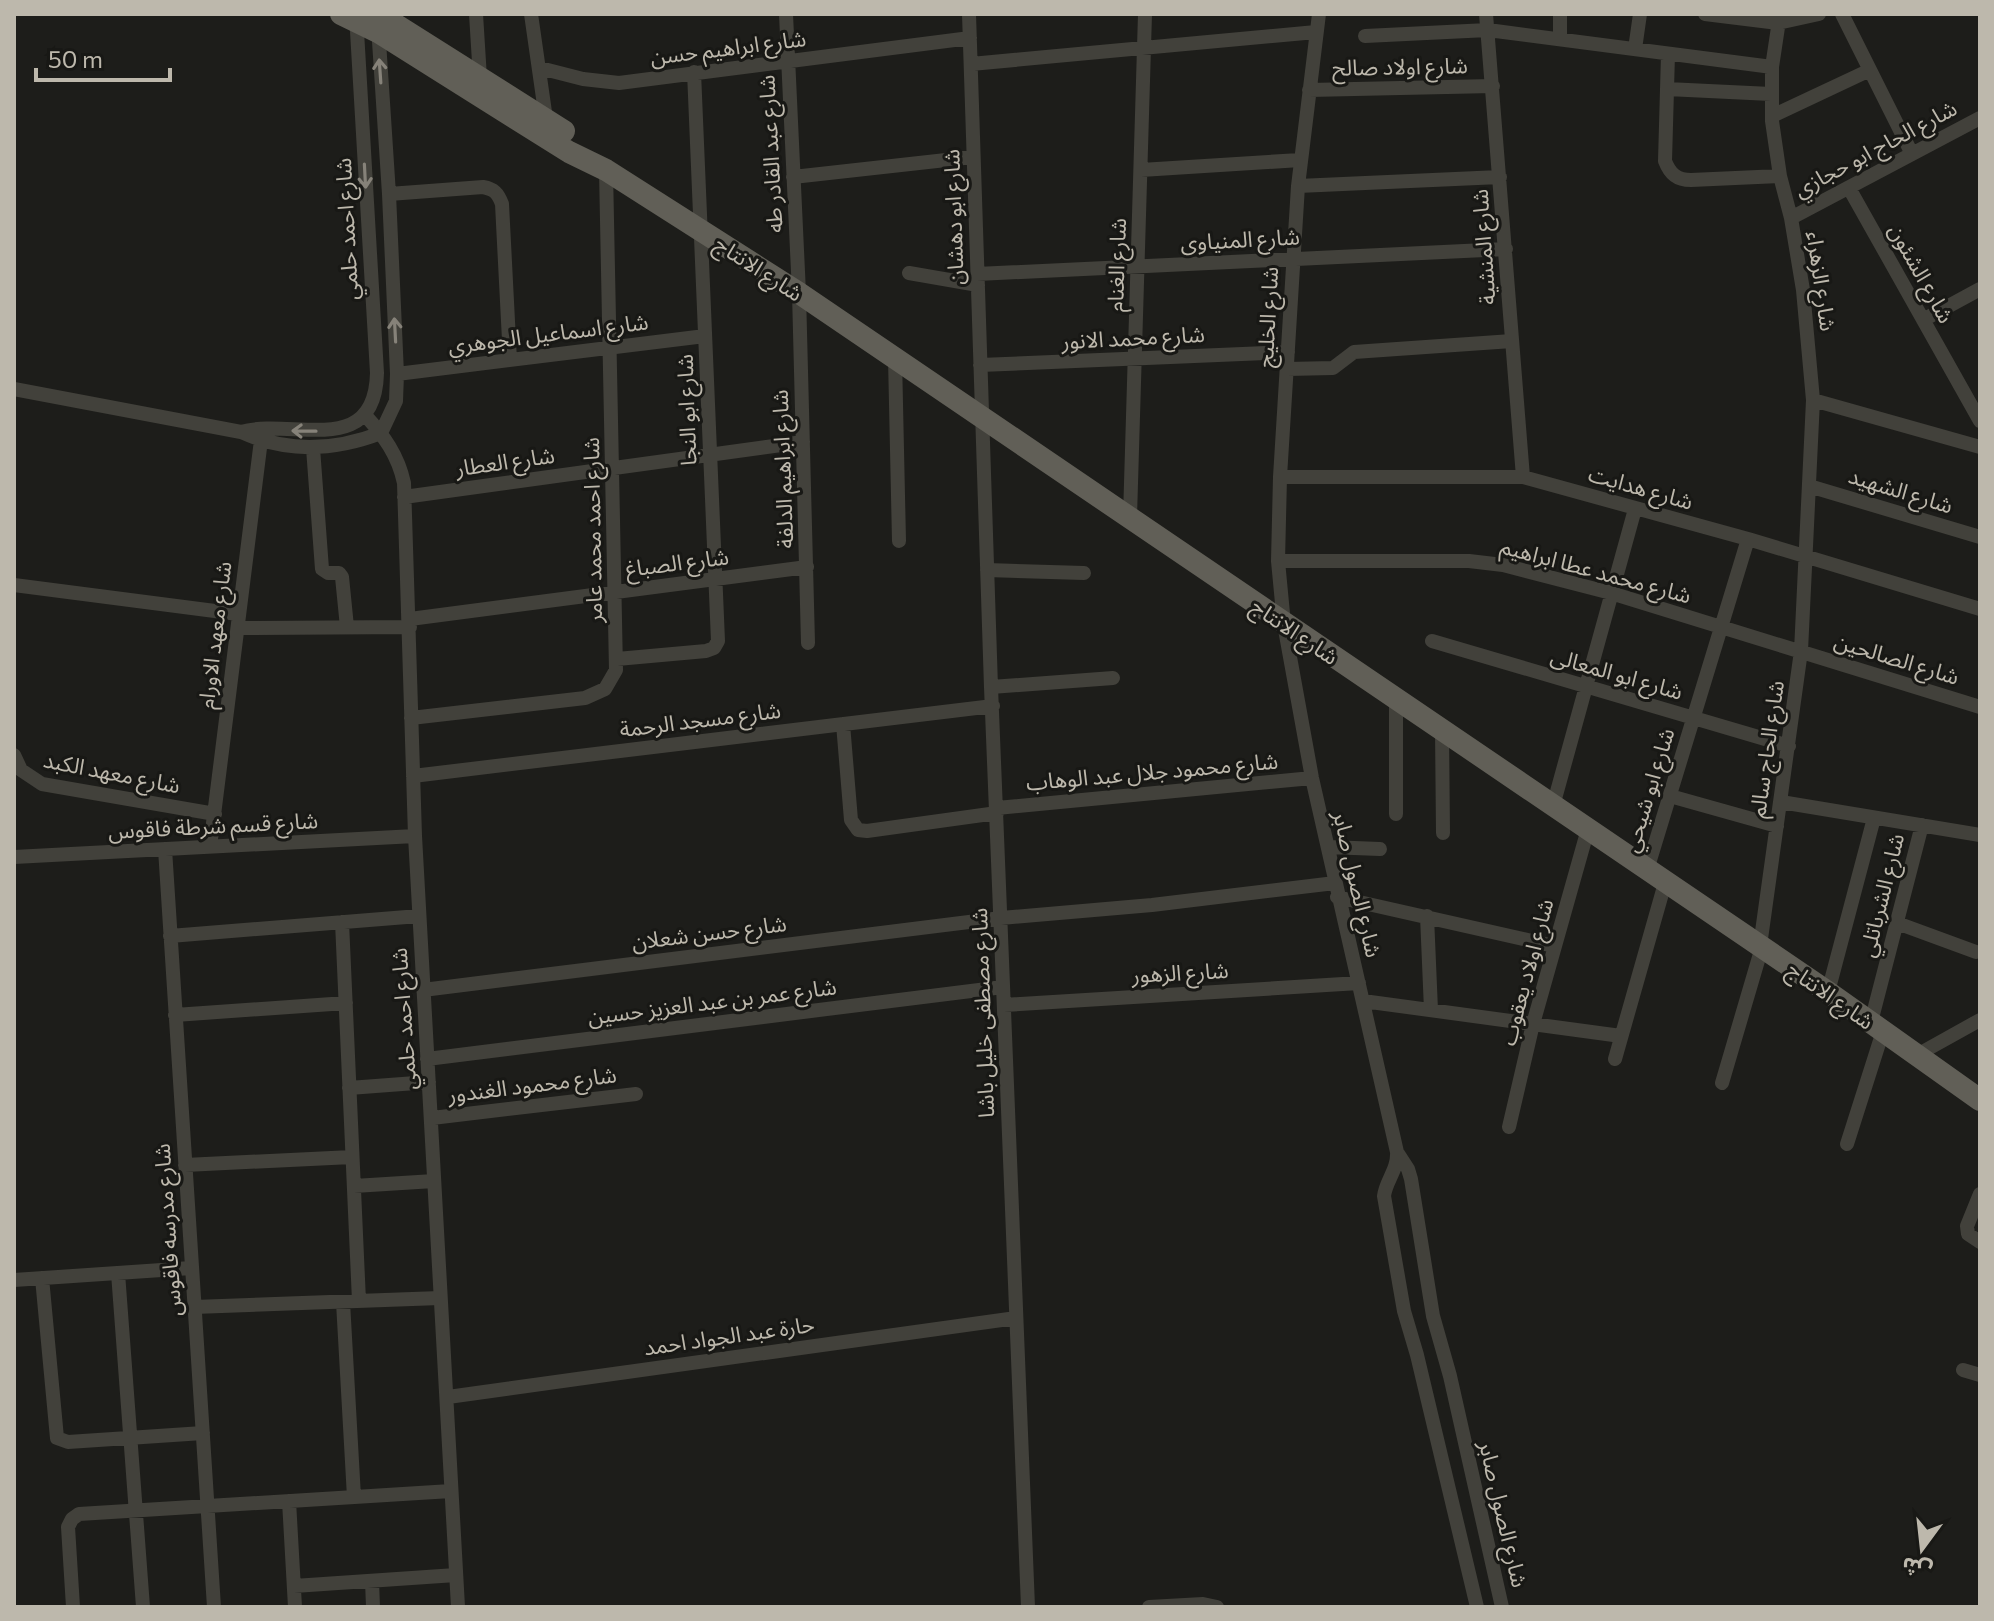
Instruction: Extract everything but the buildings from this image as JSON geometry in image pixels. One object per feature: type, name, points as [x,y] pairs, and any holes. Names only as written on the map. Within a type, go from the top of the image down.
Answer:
[{"type":"main road","name":"شارع الانتاج","points":[[365,18],[480,78],[546,119],[576,139],[606,170]]},
{"type":"main road","name":"شارع الانتاج","points":[[365,18],[569,152],[606,170],[799,293],[1828,992],[1980,1100]]},
{"type":"street","points":[[476,14],[480,78]]},
{"type":"street","points":[[531,14],[546,119]]},
{"type":"street","name":"شارع عبد القادر طه","points":[[786,14],[799,293]]},
{"type":"street","name":"شارع ابو دهشان","points":[[969,14],[982,418]]},
{"type":"street","name":"شارع الغنام","points":[[1130,517],[1145,14]]},
{"type":"street","name":"شارع الخليج","points":[[1284,624],[1278,561],[1280,477],[1300,160],[1319,14]]},
{"type":"street","name":"شارع المنشية","points":[[1486,14],[1523,477]]},
{"type":"street","points":[[1560,14],[1560,39]]},
{"type":"street","points":[[1635,49],[1640,14]]},
{"type":"street","points":[[1705,14],[1779,18],[1819,14]]},
{"type":"street","points":[[1842,14],[1912,154]]},
{"type":"street","name":"شارع احمد حلمي","points":[[365,18],[389,194],[397,374],[396,401],[381,433]]},
{"type":"street","name":"شارع احمد حلمي","points":[[365,18],[377,373],[376,396],[365,415],[397,457],[404,483],[415,836],[458,1607]]},
{"type":"street","name":"شارع الزهراء","points":[[1779,18],[1772,67],[1772,116],[1780,176],[1791,218],[1805,302],[1813,400],[1807,557]]},
{"type":"street","points":[[1365,36],[1488,30],[1772,67]]},
{"type":"street","points":[[971,64],[1316,32]]},
{"type":"street","name":"شارع ابراهيم حسن","points":[[540,68],[583,79],[619,83],[970,38]]},
{"type":"street","points":[[1668,54],[1665,161],[1674,176],[1691,180],[1780,176]]},
{"type":"street","points":[[1772,116],[1870,70]]},
{"type":"street","name":"شارع ابو النجا","points":[[617,659],[706,651],[714,648],[718,641],[694,72]]},
{"type":"street","name":"شارع اولاد صالح","points":[[1309,90],[1493,86]]},
{"type":"street","points":[[1667,89],[1771,94]]},
{"type":"street","name":"شارع الحاج ابو حجازي","points":[[1791,218],[1980,118]]},
{"type":"street","points":[[793,177],[973,157]]},
{"type":"street","points":[[1141,170],[1300,160]]},
{"type":"street","name":"شارع احمد محمد عامر","points":[[411,718],[596,696],[612,680],[617,659],[606,170]]},
{"type":"street","points":[[1298,186],[1500,177]]},
{"type":"street","points":[[389,194],[483,187],[492,189],[498,195],[502,204],[510,360]]},
{"type":"street","name":"شارع الشئون","points":[[1849,188],[1980,421]]},
{"type":"street","name":"شارع المنياوى","points":[[978,280],[1137,266],[1506,249]]},
{"type":"street","points":[[909,273],[978,280]]},
{"type":"street","points":[[1923,320],[1980,289]]},
{"type":"street","name":"شارع ابراهيم الدلفة","points":[[799,293],[808,643]]},
{"type":"street","name":"شارع اسماعيل الجوهري","points":[[397,374],[705,336]]},
{"type":"street","points":[[1287,369],[1333,368],[1354,352],[1512,341]]},
{"type":"street","name":"شارع محمد الانور","points":[[980,365],[1288,352]]},
{"type":"street","points":[[895,358],[899,541]]},
{"type":"street","points":[[14,389],[261,434],[326,430],[353,423],[365,415]]},
{"type":"street","points":[[1813,400],[1980,447]]},
{"type":"street","name":"شارع مصطفى خليل باشا","points":[[982,418],[1028,1607]]},
{"type":"street","points":[[261,434],[281,445],[313,448],[342,445],[381,433]]},
{"type":"street","name":"شارع معهد الاورام","points":[[210,847],[261,434]]},
{"type":"street","name":"شارع العطار","points":[[404,497],[803,442]]},
{"type":"street","points":[[313,448],[322,569],[325,573],[339,573],[342,577],[347,627]]},
{"type":"street","name":"شارع هدايت","points":[[1280,477],[1523,477],[1748,539],[1980,609]]},
{"type":"street","name":"شارع الشهيد","points":[[1809,486],[1980,537]]},
{"type":"street","points":[[1553,806],[1635,509]]},
{"type":"street","name":"شارع ابو شيحي","points":[[1615,1059],[1656,876],[1670,796],[1748,539]]},
{"type":"street","name":"شارع الحاج سالم","points":[[1722,1083],[1761,947],[1801,651],[1807,557]]},
{"type":"street","name":"شارع محمد عطا ابراهيم","points":[[1278,561],[1486,563],[1611,593],[1801,651]]},
{"type":"street","name":"شارع الصباغ","points":[[14,585],[238,621],[347,627],[410,623],[807,567]]},
{"type":"street","points":[[987,570],[1084,573]]},
{"type":"street","name":"شارع الصول صابر","points":[[1284,624],[1336,890],[1397,1152],[1411,1179],[1433,1316],[1450,1376],[1502,1607]]},
{"type":"street","name":"شارع ابو المعالى","points":[[1432,641],[1789,746]]},
{"type":"street","name":"شارع الصالحين","points":[[1801,651],[1980,707]]},
{"type":"street","points":[[991,687],[1113,678]]},
{"type":"street","points":[[1396,700],[1396,814]]},
{"type":"street","name":"شارع مسجد الرحمة","points":[[413,776],[993,706]]},
{"type":"street","name":"شارع محمود جلال عبد الوهاب","points":[[843,724],[851,820],[858,830],[997,810],[1312,778]]},
{"type":"street","points":[[1442,730],[1443,833]]},
{"type":"street","name":"شارع معهد الكبد","points":[[14,755],[21,770],[42,784],[215,814]]},
{"type":"street","points":[[1670,796],[1777,826]]},
{"type":"street","points":[[1781,802],[1980,835]]},
{"type":"street","points":[[1828,992],[1874,818]]},
{"type":"street","name":"شارع الشرباتلي","points":[[1847,1144],[1877,1027],[1897,923],[1922,825]]},
{"type":"street","name":"شارع اولاد يعقوب","points":[[1509,1127],[1533,1024],[1588,829]]},
{"type":"street","name":"شارع قسم شرطة فاقوس","points":[[14,857],[415,836]]},
{"type":"street","points":[[1328,847],[1380,849]]},
{"type":"street","name":"شارع مدرسه فاقوس","points":[[165,849],[214,1607]]},
{"type":"street","name":"شارع حسن شعلان","points":[[423,990],[1001,918],[1336,890],[1427,916],[1554,946]]},
{"type":"street","points":[[170,936],[419,916]]},
{"type":"street","points":[[1427,916],[1431,1010]]},
{"type":"street","points":[[342,922],[359,1301]]},
{"type":"street","points":[[1897,923],[1976,952]]},
{"type":"street","name":"شارع الزهور","points":[[1004,1005],[1359,983]]},
{"type":"street","name":"شارع عمر بن عبد العزيز حسين","points":[[427,1059],[1003,987]]},
{"type":"street","points":[[1363,1001],[1621,1036]]},
{"type":"street","points":[[175,1015],[346,1003]]},
{"type":"street","points":[[1917,1055],[1980,1020]]},
{"type":"street","points":[[349,1088],[429,1082]]},
{"type":"street","name":"شارع محمود الغندور","points":[[432,1118],[636,1094]]},
{"type":"street","points":[[1397,1152],[1396,1168],[1384,1196],[1401,1296],[1477,1607]]},
{"type":"street","points":[[185,1165],[352,1157]]},
{"type":"street","points":[[354,1186],[434,1181]]},
{"type":"street","points":[[1980,1194],[1967,1226],[1968,1234],[1980,1242]]},
{"type":"street","points":[[14,1280],[191,1268]]},
{"type":"street","points":[[118,1273],[143,1607]]},
{"type":"street","points":[[42,1278],[57,1438],[68,1442],[203,1433]]},
{"type":"street","points":[[194,1307],[440,1298]]},
{"type":"street","points":[[343,1302],[354,1497]]},
{"type":"street","name":"حارة عبد الجواد احمد","points":[[448,1397],[1016,1318]]},
{"type":"street","points":[[1963,1370],[1980,1375]]},
{"type":"street","points":[[73,1607],[68,1527],[79,1514],[451,1491]]},
{"type":"street","points":[[289,1501],[295,1607]]},
{"type":"street","points":[[294,1586],[456,1575]]},
{"type":"street","points":[[372,1581],[373,1607]]},
{"type":"street","points":[[1149,1607],[1203,1604],[1217,1607]]}]
